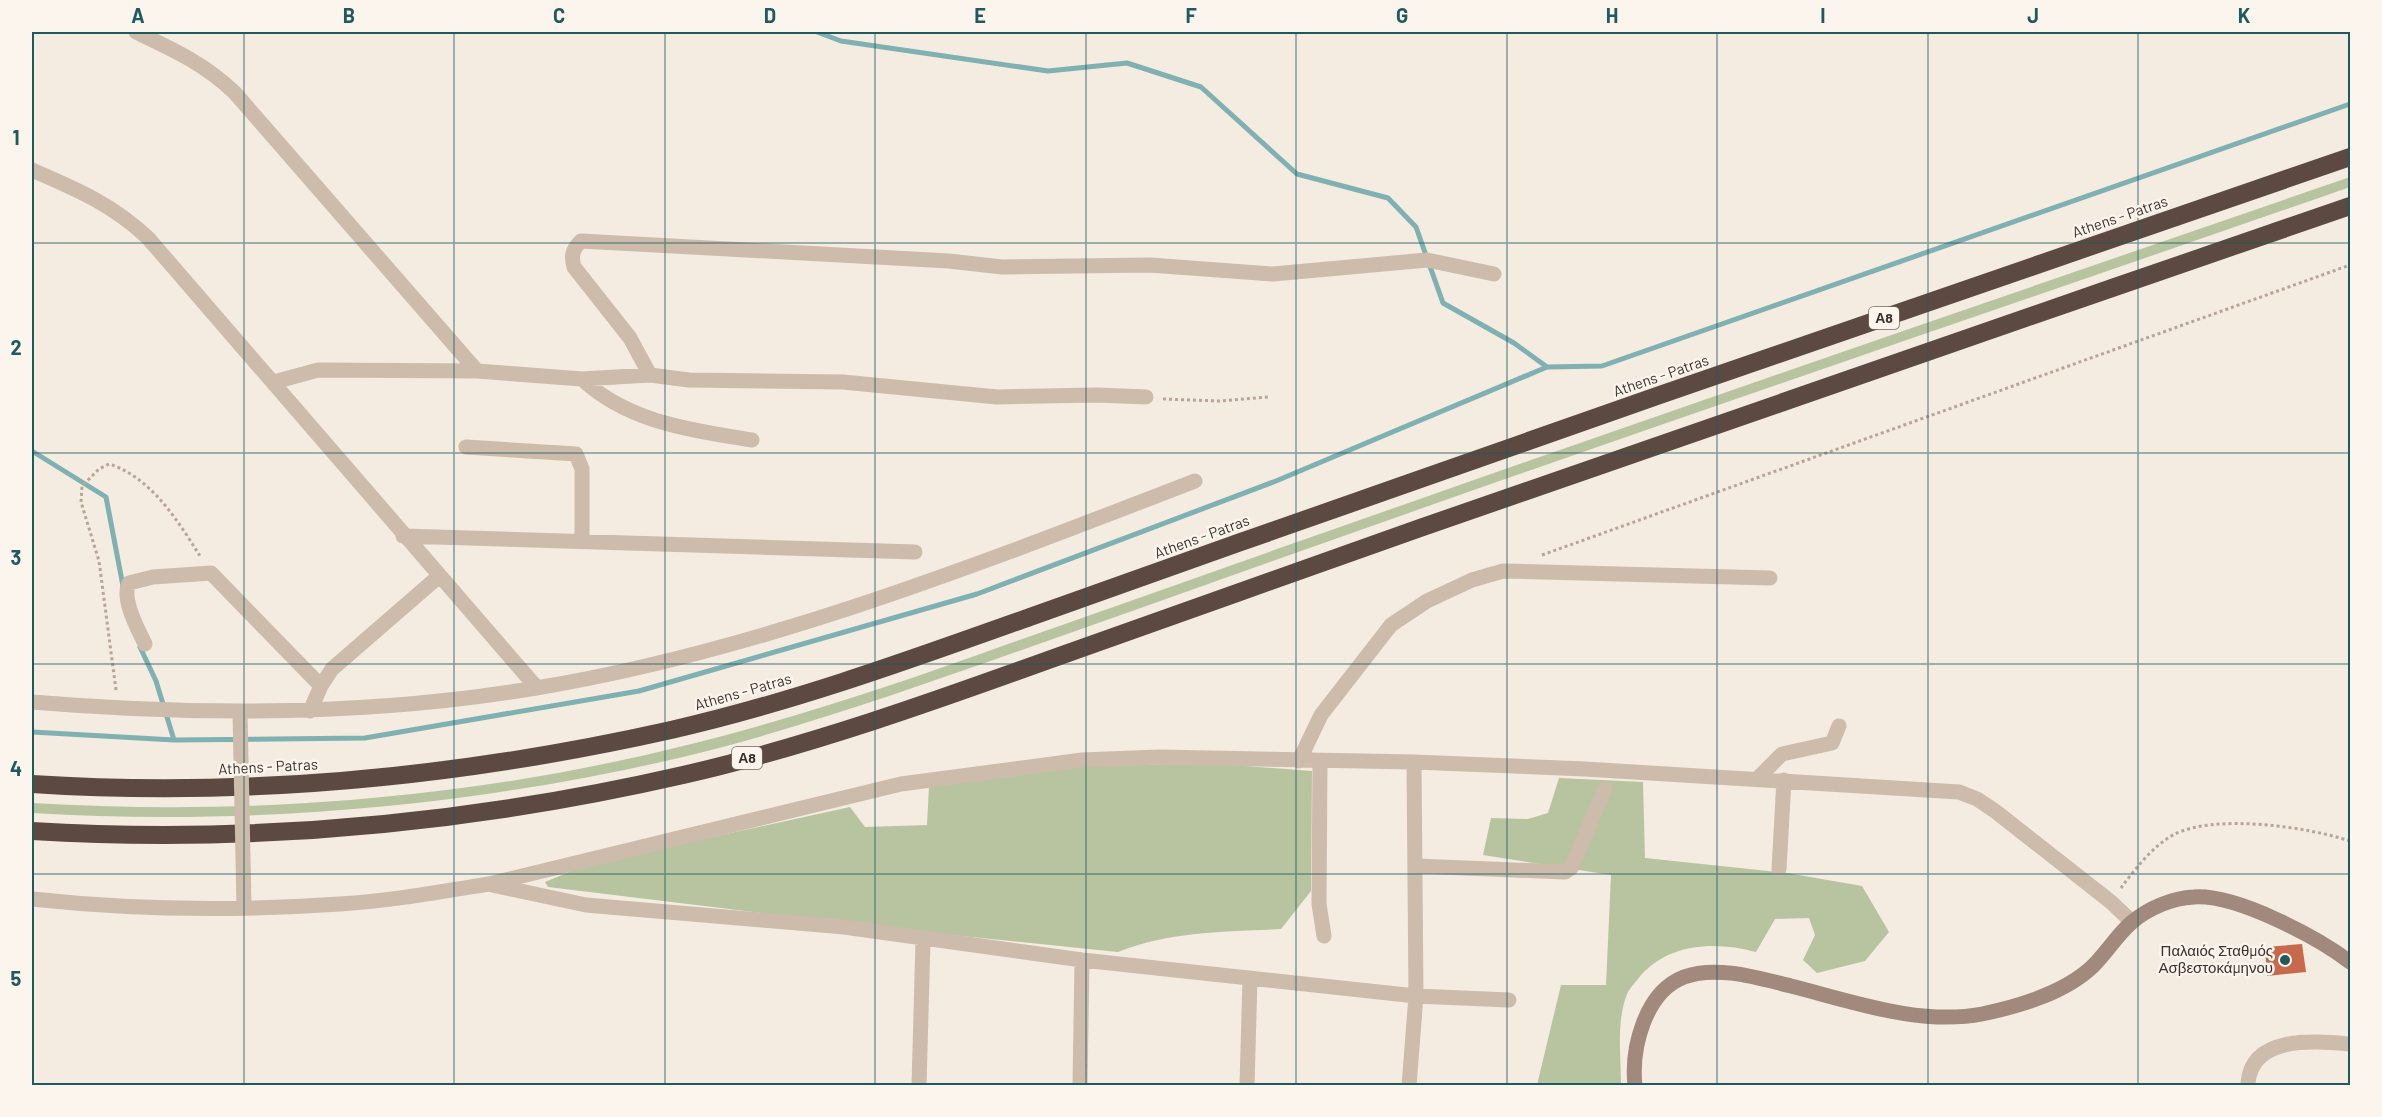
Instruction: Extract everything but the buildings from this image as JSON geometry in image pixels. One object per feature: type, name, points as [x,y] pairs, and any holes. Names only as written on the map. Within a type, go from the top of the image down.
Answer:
[{"type":"highway","name":"Athens - Patras","points":[[32,784],[212,789],[361,779],[523,760],[716,718],[893,666],[1417,480],[2350,157]]},
{"type":"highway","name":"Α8","points":[[32,831],[119,835],[261,834],[436,819],[543,803],[729,763],[935,700],[1430,525],[2350,206]]},
{"type":"street","points":[[136,32],[193,59],[216,74],[477,371]]},
{"type":"street","points":[[32,170],[95,198],[124,216],[148,238],[274,382],[438,577],[537,688]]},
{"type":"street","points":[[650,375],[630,338],[574,267],[571,257],[575,247],[581,242],[949,261],[1002,267],[1109,264],[1273,274],[1428,260],[1494,274]]},
{"type":"street","points":[[274,382],[298,373],[318,370],[477,371],[582,379],[650,375],[689,380],[843,382],[997,397],[1097,394],[1146,397]]},
{"type":"street","points":[[582,379],[606,398],[646,419],[752,440]]},
{"type":"street","points":[[466,447],[576,454],[582,469],[582,540]]},
{"type":"street","points":[[32,702],[240,712],[310,711],[389,706],[537,688],[656,664],[756,637],[1011,551],[1195,481]]},
{"type":"street","points":[[403,536],[915,552]]},
{"type":"street","points":[[1299,761],[1321,715],[1391,625],[1427,601],[1472,580],[1503,571],[1770,578]]},
{"type":"street","points":[[144,645],[129,601],[127,588],[129,583],[153,577],[211,573],[321,686]]},
{"type":"street","points":[[310,711],[321,686],[332,669],[438,577]]},
{"type":"street","points":[[240,712],[244,907]]},
{"type":"street","points":[[1756,779],[1782,754],[1832,743],[1839,726]]},
{"type":"street","points":[[32,899],[147,909],[341,904],[489,884],[901,784],[1082,760],[1158,757],[1414,762],[1784,780],[1959,792],[1977,799],[1995,811],[2111,902],[2132,922]]},
{"type":"street","points":[[1320,761],[1319,904],[1324,936]]},
{"type":"street","points":[[1409,1086],[1416,996],[1414,762]]},
{"type":"street","points":[[1779,868],[1784,780]]},
{"type":"street","points":[[1416,866],[1565,872],[1571,868],[1605,789]]},
{"type":"street","points":[[489,884],[586,905],[833,926],[1082,960],[1416,996],[1509,1000]]},
{"type":"street","points":[[1635,1086],[1638,1044],[1644,1018],[1660,996],[1682,978],[1699,973],[1730,973],[1922,1016],[1957,1017],[1982,1014],[2029,1000],[2077,980],[2132,922],[2175,899],[2196,896],[2223,899],[2294,929],[2350,962]]},
{"type":"street","points":[[919,1086],[923,940]]},
{"type":"street","points":[[1080,1086],[1082,960]]},
{"type":"street","points":[[1247,1086],[1250,978]]},
{"type":"street","points":[[2247,1083],[2249,1071],[2256,1058],[2270,1048],[2326,1042],[2350,1044]]},
{"type":"path","points":[[1540,556],[2350,265]]},
{"type":"path","points":[[1146,397],[1184,401],[1268,397]]},
{"type":"path","points":[[116,690],[99,561],[81,502],[84,483],[99,469],[110,464],[128,470],[175,518],[211,573]]},
{"type":"path","points":[[2111,902],[2157,848],[2173,836],[2202,825],[2285,826],[2328,833],[2350,841]]},
{"type":"green space","points":[[2350,177],[2350,187],[1536,468],[936,680],[726,746],[603,774],[522,789],[359,809],[196,817],[32,813],[32,803],[195,807],[277,805],[441,791],[603,764],[724,735],[847,700],[928,673],[1652,418]]},
{"type":"green space","points":[[1205,763],[1312,771],[1311,891],[1281,929],[1178,936],[1118,952],[903,930],[548,887],[545,882],[588,864],[850,807],[865,827],[927,825],[929,786],[1067,767]]},
{"type":"green space","points":[[1559,778],[1643,782],[1645,858],[1787,873],[1862,886],[1889,932],[1865,961],[1817,973],[1803,960],[1815,935],[1809,918],[1775,919],[1756,952],[1708,946],[1692,948],[1662,958],[1649,967],[1627,994],[1620,1028],[1621,1085],[1537,1085],[1561,985],[1606,985],[1611,875],[1483,855],[1491,818],[1528,819],[1548,813]]},
{"type":"waterway","points":[[817,32],[841,41],[1048,71],[1127,63],[1201,87],[1297,174],[1388,198],[1416,227],[1443,303],[1514,343],[1547,367]]},
{"type":"waterway","points":[[32,732],[174,740],[365,738],[639,691],[977,594],[1276,481],[1547,367],[1602,366],[2350,104]]},
{"type":"waterway","points":[[32,451],[106,497],[123,586]]},
{"type":"waterway","points":[[140,647],[156,681],[174,740]]},
{"type":"place","name":"Παλαιός Σταθμός Ασβεστοκάμηνου","points":[[2285,960]]}]
